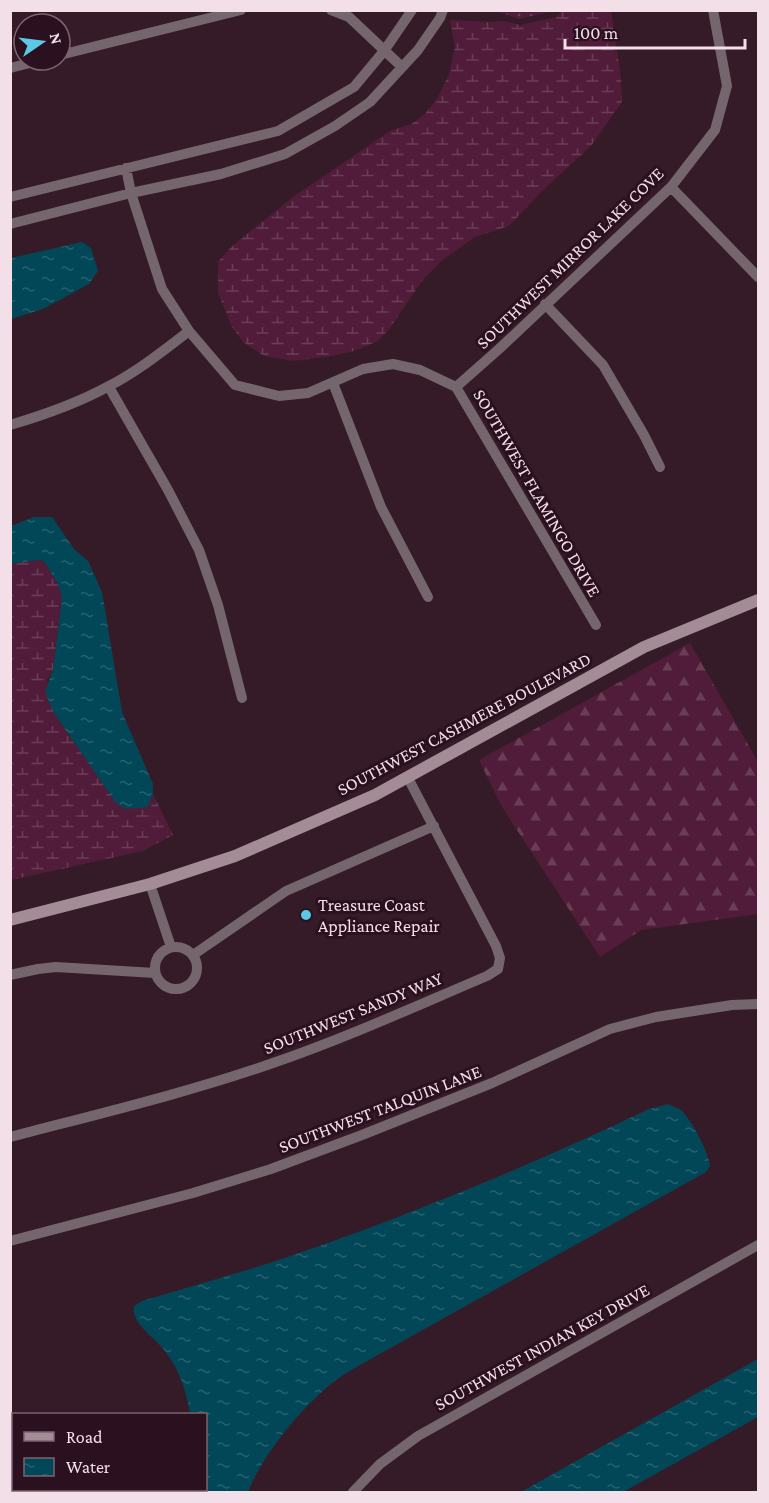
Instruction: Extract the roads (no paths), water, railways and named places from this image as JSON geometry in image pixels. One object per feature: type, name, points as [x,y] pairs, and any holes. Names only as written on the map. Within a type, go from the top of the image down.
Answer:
[{"type":"street","points":[[72,53],[241,10]]},
{"type":"street","points":[[331,10],[349,17],[402,67]]},
{"type":"street","points":[[10,197],[278,131],[354,87],[384,51],[412,10]]},
{"type":"street","points":[[10,224],[131,193],[221,174],[285,154],[335,126],[370,102],[418,50],[440,18],[442,10]]},
{"type":"street","name":"SOUTHWEST MIRROR LAKE COVE","points":[[456,387],[671,187],[715,130],[727,86],[713,10]]},
{"type":"street","name":"SOUTHWEST FLAMINGO DRIVE","points":[[126,168],[131,193],[162,289],[189,331],[235,385],[279,396],[308,393],[363,369],[393,364],[420,370],[456,387],[596,625]]},
{"type":"street","points":[[671,187],[759,278]]},
{"type":"street","points":[[545,304],[603,365],[660,467]]},
{"type":"street","points":[[10,425],[50,414],[109,387],[189,331]]},
{"type":"street","points":[[333,383],[381,507],[428,597]]},
{"type":"street","points":[[109,387],[168,490],[199,550],[218,605],[242,698]]},
{"type":"street","name":"SOUTHWEST CASHMERE BOULEVARD","points":[[10,920],[150,884],[235,856],[375,795],[644,647],[759,600]]},
{"type":"street","name":"SOUTHWEST SANDY WAY","points":[[10,1137],[162,1098],[272,1063],[358,1031],[487,976],[498,969],[500,958],[496,946],[408,778]]},
{"type":"street","points":[[193,955],[286,891],[434,826]]},
{"type":"street","points":[[150,884],[171,947]]},
{"type":"street","points":[[171,947],[186,949],[193,955],[197,963],[195,979],[185,988],[173,990],[161,984],[155,973],[155,962],[159,955],[171,947]]},
{"type":"street","points":[[10,975],[56,967],[155,973]]},
{"type":"street","name":"SOUTHWEST TALQUIN LANE","points":[[10,1241],[193,1193],[271,1169],[492,1083],[610,1029],[656,1017],[732,1005],[759,1004]]},
{"type":"street","name":"SOUTHWEST INDIAN KEY DRIVE","points":[[353,1492],[380,1464],[418,1436],[759,1245]]},
{"type":"water","points":[[82,242],[91,248],[98,271],[89,284],[43,309],[11,319],[11,258]]},
{"type":"water","points":[[34,517],[52,517],[74,549],[88,561],[102,592],[122,712],[153,784],[153,794],[148,807],[126,809],[116,803],[54,713],[45,692],[53,669],[62,598],[58,584],[44,561],[11,564],[11,526]]},
{"type":"water","points":[[668,1104],[681,1110],[703,1145],[710,1166],[706,1172],[340,1377],[311,1402],[285,1431],[263,1462],[248,1492],[183,1492],[207,1491],[207,1413],[190,1413],[185,1390],[176,1368],[163,1348],[140,1325],[134,1313],[134,1306],[142,1301],[282,1259],[375,1225],[514,1170],[649,1109]]},
{"type":"water","points":[[758,1359],[758,1417],[623,1492],[521,1492]]},
{"type":"place","name":"Treasure Coast Appliance Repair","points":[[306,915]]}]
